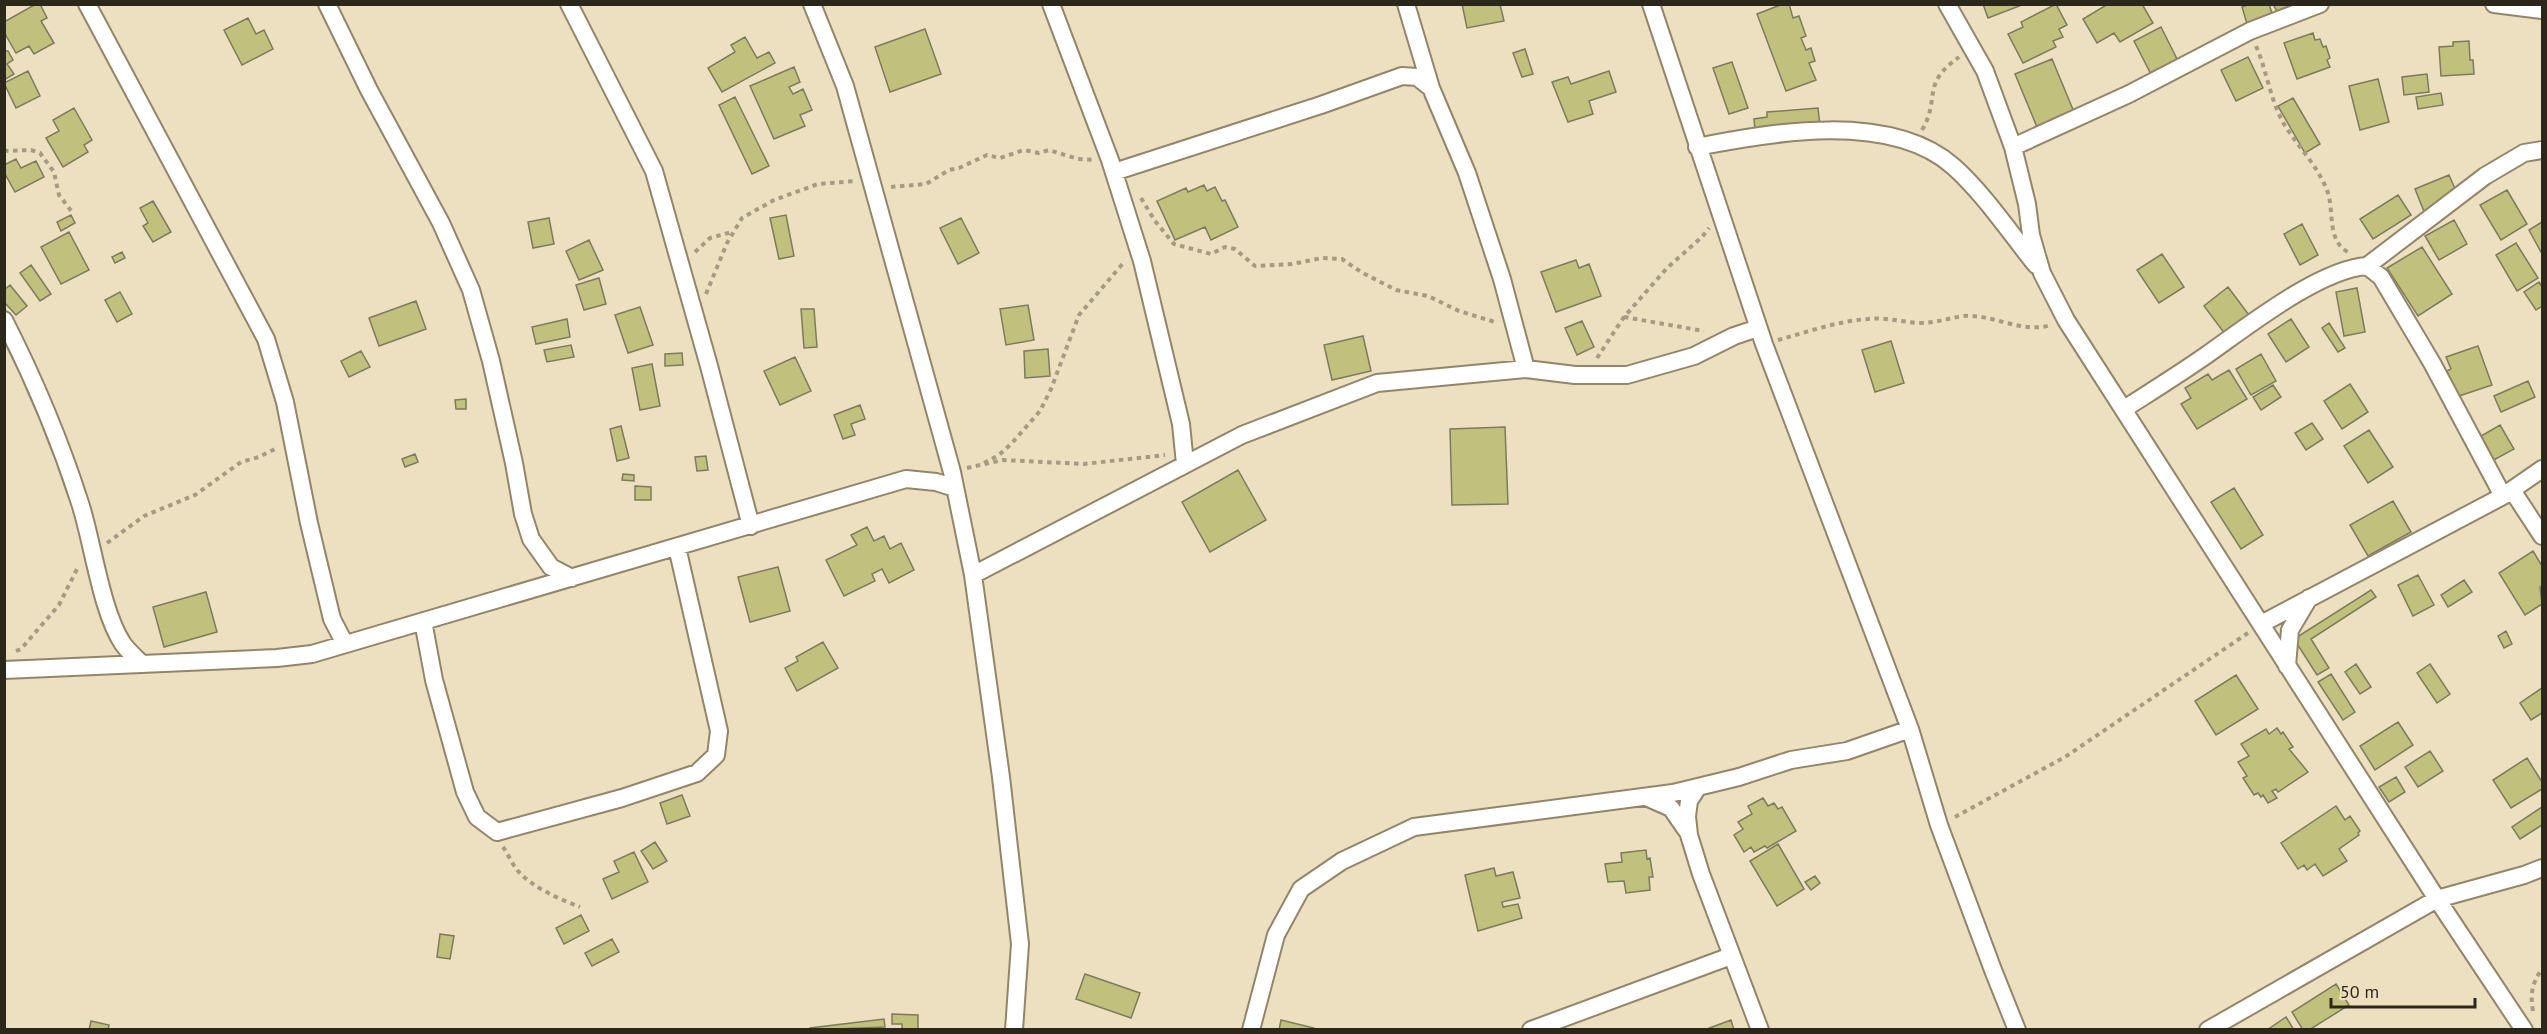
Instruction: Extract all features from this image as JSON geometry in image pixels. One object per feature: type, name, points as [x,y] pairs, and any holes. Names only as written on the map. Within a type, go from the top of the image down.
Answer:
[{"type":"street","points":[[87,4],[266,339],[285,402],[332,619],[345,644]]},
{"type":"street","points":[[327,4],[369,90],[441,223],[471,290],[491,361],[523,514],[531,539],[552,567],[572,578]]},
{"type":"street","points":[[569,4],[654,171],[695,314],[751,526]]},
{"type":"street","points":[[812,4],[845,86],[954,480],[973,575],[1001,777],[1020,944],[1014,1029]]},
{"type":"street","points":[[1051,4],[1112,166],[1137,246],[1181,424],[1184,458]]},
{"type":"street","points":[[1406,4],[1431,88],[1467,173],[1514,322],[1526,369]]},
{"type":"street","points":[[1651,4],[1761,336],[1910,729],[1939,825],[2017,1029]]},
{"type":"street","points":[[1947,4],[1985,70],[2013,147],[2027,204],[2031,235],[2042,273],[2066,320],[2437,898],[2529,1024]]},
{"type":"street","points":[[2013,147],[2129,94],[2250,30],[2320,4]]},
{"type":"street","points":[[2494,4],[2542,10]]},
{"type":"street","points":[[1112,166],[1321,105],[1402,75],[1417,77],[1431,88]]},
{"type":"street","points":[[1697,147],[1748,137],[1819,131],[1887,135],[1915,142],[1933,151],[1954,167],[2042,273]]},
{"type":"street","points":[[2124,409],[2293,295],[2355,267],[2372,262],[2492,171],[2524,153],[2542,150]]},
{"type":"street","points":[[2372,262],[2508,493],[2542,536]]},
{"type":"street","points":[[4,320],[22,356],[80,502],[113,625],[123,644],[142,664]]},
{"type":"street","points":[[973,575],[1184,458],[1377,383],[1526,369],[1575,375],[1627,375],[1694,356],[1734,336],[1761,336]]},
{"type":"street","points":[[2261,624],[2508,493],[2542,469]]},
{"type":"street","points":[[4,670],[277,658],[312,654],[906,479],[936,482],[954,480]]},
{"type":"street","points":[[423,621],[434,680],[465,792],[477,816],[497,832],[622,798],[697,773],[716,755],[719,731],[676,547]]},
{"type":"street","points":[[2287,667],[2290,630],[2309,598]]},
{"type":"street","points":[[1251,1029],[1276,935],[1301,889],[1342,861],[1414,827],[1698,787],[1739,777],[1791,760],[1847,751],[1910,729]]},
{"type":"street","points":[[1698,787],[1689,801],[1687,816],[1689,835],[1731,956],[1760,1029]]},
{"type":"street","points":[[1644,796],[1671,808],[1689,835]]},
{"type":"street","points":[[2208,1029],[2437,898],[2542,868]]},
{"type":"street","points":[[1531,1029],[1731,956]]},
{"type":"path","points":[[2250,30],[2266,70],[2274,102],[2284,123],[2320,176],[2328,195],[2335,237],[2345,251],[2372,262]]},
{"type":"path","points":[[1915,142],[1926,124],[1936,79],[1941,71],[1972,48]]},
{"type":"path","points":[[4,151],[31,150],[40,153],[54,172],[59,195],[72,212]]},
{"type":"path","points":[[695,314],[733,232],[742,218],[757,209],[818,184],[872,183],[901,187],[926,184],[933,182],[949,170],[959,168],[987,155],[1004,157],[1024,150],[1039,153],[1049,150],[1112,166]]},
{"type":"path","points":[[1138,195],[1174,244],[1211,254],[1225,247],[1235,249],[1255,266],[1292,264],[1322,258],[1342,259],[1361,272],[1396,290],[1428,296],[1459,311],[1489,321],[1514,322]]},
{"type":"path","points":[[1587,358],[1598,357],[1624,317],[1667,268],[1702,237],[1708,230],[1717,208]]},
{"type":"path","points":[[679,264],[710,238],[733,232]]},
{"type":"path","points":[[954,480],[1005,449],[1040,411],[1052,389],[1079,315],[1137,246]]},
{"type":"path","points":[[1761,336],[1869,318],[1934,322],[1964,316],[2043,327],[2066,320]]},
{"type":"path","points":[[1624,317],[1734,336]]},
{"type":"path","points":[[14,652],[21,649],[52,614],[79,565],[94,553],[144,516],[195,495],[241,462],[259,457],[292,439]]},
{"type":"path","points":[[984,463],[1022,460],[1084,464],[1184,458]]},
{"type":"path","points":[[1939,825],[2065,757],[2261,624]]},
{"type":"path","points":[[497,832],[519,871],[532,883],[580,907]]},
{"type":"path","points":[[2529,1024],[2530,994],[2542,969]]},
{"type":"building","points":[[40,4],[47,18],[41,21],[54,43],[34,54],[29,46],[16,53],[4,32],[4,22]]},
{"type":"building","points":[[1462,4],[1500,4],[1504,21],[1467,28]]},
{"type":"building","points":[[1789,4],[1793,18],[1799,16],[1806,36],[1801,38],[1806,50],[1811,48],[1815,61],[1809,63],[1816,80],[1786,91],[1757,14]]},
{"type":"building","points":[[1983,4],[2021,4],[2022,5],[1988,18]]},
{"type":"building","points":[[2056,4],[2067,25],[2059,29],[2063,37],[2053,41],[2056,47],[2023,63],[2008,34],[2023,27],[2021,22]]},
{"type":"building","points":[[2108,4],[2142,4],[2153,23],[2120,42],[2114,33],[2097,43],[2083,19]]},
{"type":"building","points":[[2250,4],[2269,4],[2276,26],[2250,34],[2242,7]]},
{"type":"building","points":[[2273,4],[2319,4],[2322,10],[2304,19],[2298,7],[2280,17]]},
{"type":"building","points":[[248,18],[256,34],[264,30],[273,49],[242,65],[224,30]]},
{"type":"building","points":[[2161,27],[2181,67],[2154,80],[2134,41]]},
{"type":"building","points":[[925,29],[941,74],[890,92],[875,47]]},
{"type":"building","points":[[2313,33],[2315,40],[2320,39],[2323,47],[2326,46],[2330,67],[2297,79],[2284,43]]},
{"type":"building","points":[[745,37],[757,58],[769,52],[775,63],[722,92],[708,68],[735,52],[731,45]]},
{"type":"building","points":[[2469,41],[2470,60],[2473,60],[2474,74],[2441,76],[2439,47],[2453,46],[2453,42]]},
{"type":"building","points":[[1525,49],[1533,74],[1522,77],[1513,53]]},
{"type":"building","points":[[4,51],[8,51],[13,60],[7,64],[14,74],[4,80]]},
{"type":"building","points":[[2248,57],[2263,88],[2236,101],[2221,70]]},
{"type":"building","points":[[2052,59],[2079,124],[2042,139],[2015,74]]},
{"type":"building","points":[[1732,62],[1748,108],[1729,114],[1713,68]]},
{"type":"building","points":[[794,67],[800,82],[789,87],[793,94],[803,89],[812,110],[800,115],[805,126],[774,139],[750,86]]},
{"type":"building","points":[[28,71],[40,96],[16,108],[4,83]]},
{"type":"building","points":[[1609,71],[1616,92],[1589,101],[1593,114],[1568,122],[1552,82],[1568,77],[1571,84]]},
{"type":"building","points":[[2427,74],[2429,92],[2404,95],[2402,77]]},
{"type":"building","points":[[2378,79],[2389,122],[2360,130],[2349,86]]},
{"type":"building","points":[[2441,93],[2443,105],[2418,109],[2416,97]]},
{"type":"building","points":[[735,97],[769,166],[752,174],[719,105]]},
{"type":"building","points":[[2293,98],[2320,144],[2305,153],[2278,106]]},
{"type":"building","points":[[74,108],[92,140],[84,145],[88,152],[63,167],[46,138],[59,131],[53,120]]},
{"type":"building","points":[[1818,108],[1820,126],[1755,131],[1754,119],[1767,117],[1767,112]]},
{"type":"building","points":[[16,159],[21,168],[36,161],[44,177],[15,192],[4,172],[4,165]]},
{"type":"building","points":[[2449,175],[2460,200],[2425,214],[2415,189]]},
{"type":"building","points":[[1204,185],[1207,191],[1215,187],[1222,201],[1225,200],[1238,227],[1211,240],[1205,227],[1175,240],[1157,201],[1186,188],[1188,192]]},
{"type":"building","points":[[2507,190],[2527,224],[2501,240],[2480,205]]},
{"type":"building","points":[[2398,195],[2411,215],[2373,239],[2360,219]]},
{"type":"building","points":[[153,201],[171,232],[153,242],[143,226],[148,223],[140,208]]},
{"type":"building","points":[[71,215],[75,223],[61,231],[57,222]]},
{"type":"building","points":[[786,215],[794,256],[779,259],[770,218]]},
{"type":"building","points":[[549,218],[554,244],[533,248],[528,222]]},
{"type":"building","points":[[961,218],[979,253],[958,264],[940,228]]},
{"type":"building","points":[[2454,220],[2467,244],[2439,260],[2425,236]]},
{"type":"building","points":[[2542,222],[2542,254],[2529,230]]},
{"type":"building","points":[[2302,224],[2318,255],[2300,265],[2284,234]]},
{"type":"building","points":[[69,232],[89,270],[61,284],[41,247]]},
{"type":"building","points":[[589,240],[603,270],[579,280],[566,251]]},
{"type":"building","points":[[2516,243],[2538,278],[2517,291],[2496,255]]},
{"type":"building","points":[[2422,247],[2452,294],[2418,316],[2387,268]]},
{"type":"building","points":[[122,252],[125,258],[115,263],[112,257]]},
{"type":"building","points":[[2162,254],[2184,287],[2159,303],[2137,270]]},
{"type":"building","points":[[1576,260],[1579,268],[1589,264],[1601,296],[1556,312],[1541,272]]},
{"type":"building","points":[[31,265],[51,294],[40,301],[20,273]]},
{"type":"building","points":[[599,278],[606,304],[584,310],[576,285]]},
{"type":"building","points":[[2539,282],[2542,287],[2542,306],[2536,310],[2524,292]]},
{"type":"building","points":[[10,285],[27,306],[16,315],[4,302],[4,290]]},
{"type":"building","points":[[2228,287],[2252,319],[2228,338],[2204,306]]},
{"type":"building","points":[[2357,288],[2365,332],[2344,336],[2336,292]]},
{"type":"building","points":[[120,292],[132,314],[117,322],[105,300]]},
{"type":"building","points":[[416,301],[426,329],[379,346],[369,318]]},
{"type":"building","points":[[1028,305],[1034,340],[1006,345],[1000,309]]},
{"type":"building","points":[[640,307],[653,345],[628,353],[615,315]]},
{"type":"building","points":[[801,309],[814,309],[817,347],[804,348]]},
{"type":"building","points":[[567,319],[570,337],[536,344],[532,327]]},
{"type":"building","points":[[2291,319],[2309,347],[2286,362],[2268,334]]},
{"type":"building","points":[[1582,321],[1594,347],[1577,355],[1565,328]]},
{"type":"building","points":[[2329,323],[2345,348],[2338,352],[2322,328]]},
{"type":"building","points":[[1363,336],[1371,371],[1332,380],[1324,345]]},
{"type":"building","points":[[1891,341],[1904,383],[1875,392],[1862,350]]},
{"type":"building","points":[[571,345],[574,357],[547,362],[544,350]]},
{"type":"building","points":[[2478,346],[2492,385],[2456,397],[2447,371],[2451,369],[2446,357]]},
{"type":"building","points":[[1048,349],[1050,376],[1025,378],[1024,351]]},
{"type":"building","points":[[361,351],[370,367],[349,377],[341,361]]},
{"type":"building","points":[[682,353],[683,365],[665,366],[665,354]]},
{"type":"building","points":[[2261,354],[2276,381],[2251,395],[2236,369]]},
{"type":"building","points":[[795,357],[811,391],[780,405],[764,371]]},
{"type":"building","points":[[652,364],[660,406],[640,410],[632,368]]},
{"type":"building","points":[[2229,370],[2247,399],[2197,429],[2181,404],[2191,398],[2185,388],[2208,374],[2212,380]]},
{"type":"building","points":[[2528,381],[2535,397],[2501,412],[2494,396]]},
{"type":"building","points":[[2350,384],[2368,412],[2342,429],[2324,401]]},
{"type":"building","points":[[2273,385],[2281,397],[2261,410],[2253,397]]},
{"type":"building","points":[[466,399],[466,409],[456,409],[455,400]]},
{"type":"building","points":[[860,405],[865,419],[851,424],[855,435],[843,439],[834,415]]},
{"type":"building","points":[[2312,423],[2323,439],[2306,450],[2295,433]]},
{"type":"building","points":[[2500,425],[2514,449],[2490,462],[2476,439]]},
{"type":"building","points":[[621,426],[629,458],[617,461],[610,429]]},
{"type":"building","points":[[1505,427],[1508,504],[1452,505],[1450,429]]},
{"type":"building","points":[[2369,430],[2393,467],[2368,483],[2344,446]]},
{"type":"building","points":[[415,454],[418,462],[405,467],[402,459]]},
{"type":"building","points":[[706,456],[708,470],[697,471],[695,457]]},
{"type":"building","points":[[1238,470],[1266,520],[1210,552],[1182,502]]},
{"type":"building","points":[[623,474],[634,475],[634,481],[622,480]]},
{"type":"building","points":[[635,486],[651,487],[651,500],[635,500]]},
{"type":"building","points":[[2234,488],[2263,535],[2241,549],[2211,502]]},
{"type":"building","points":[[2393,501],[2411,532],[2368,556],[2350,525]]},
{"type":"building","points":[[867,527],[874,541],[884,536],[890,549],[901,543],[914,570],[889,583],[882,569],[872,574],[875,581],[844,596],[826,560],[857,545],[851,535]]},
{"type":"building","points":[[2533,551],[2542,566],[2542,586],[2540,587],[2542,604],[2525,615],[2499,573]]},
{"type":"building","points":[[778,567],[790,611],[750,622],[738,577]]},
{"type":"building","points":[[2418,575],[2434,605],[2413,616],[2398,585]]},
{"type":"building","points":[[2464,580],[2472,592],[2448,607],[2441,595]]},
{"type":"building","points":[[2371,590],[2376,597],[2311,639],[2329,668],[2317,675],[2294,639]]},
{"type":"building","points":[[206,592],[217,632],[164,647],[153,607]]},
{"type":"building","points":[[2506,631],[2512,644],[2504,648],[2498,636]]},
{"type":"building","points":[[823,642],[838,668],[797,691],[785,668],[798,661],[796,657]]},
{"type":"building","points":[[2356,664],[2371,687],[2360,694],[2345,672]]},
{"type":"building","points":[[2430,664],[2450,694],[2437,703],[2417,673]]},
{"type":"building","points":[[2331,674],[2355,712],[2343,720],[2318,682]]},
{"type":"building","points":[[2236,675],[2258,709],[2216,735],[2195,701]]},
{"type":"building","points":[[2542,688],[2542,713],[2531,720],[2520,703]]},
{"type":"building","points":[[2398,722],[2413,745],[2375,770],[2360,746]]},
{"type":"building","points":[[2277,728],[2281,734],[2283,732],[2293,747],[2289,749],[2308,772],[2278,792],[2276,789],[2272,791],[2277,798],[2268,803],[2263,795],[2261,797],[2258,793],[2254,795],[2243,778],[2247,776],[2238,762],[2249,756],[2241,744],[2266,729],[2269,734]]},
{"type":"building","points":[[2430,751],[2443,771],[2418,787],[2405,767]]},
{"type":"building","points":[[2527,758],[2542,782],[2542,789],[2511,808],[2493,780]]},
{"type":"building","points":[[2396,777],[2405,792],[2389,802],[2379,787]]},
{"type":"building","points":[[682,795],[690,816],[667,824],[660,803]]},
{"type":"building","points":[[1763,798],[1768,806],[1774,803],[1778,809],[1782,807],[1796,831],[1767,848],[1765,846],[1754,852],[1751,847],[1744,852],[1734,835],[1743,829],[1738,822],[1752,814],[1748,806]]},
{"type":"building","points":[[2336,806],[2345,820],[2350,816],[2360,831],[2359,835],[2339,849],[2347,861],[2323,876],[2315,864],[2307,870],[2304,865],[2298,869],[2281,843]]},
{"type":"building","points":[[2542,807],[2542,825],[2520,839],[2512,827]]},
{"type":"building","points":[[655,842],[667,861],[653,869],[641,851]]},
{"type":"building","points":[[1778,844],[1804,889],[1777,906],[1750,861]]},
{"type":"building","points":[[1646,850],[1647,859],[1650,858],[1653,877],[1649,877],[1650,890],[1626,893],[1624,881],[1608,882],[1605,864],[1622,862],[1621,853]]},
{"type":"building","points":[[634,852],[648,882],[612,899],[603,879],[619,872],[614,861]]},
{"type":"building","points":[[1494,868],[1496,876],[1513,872],[1520,898],[1502,902],[1503,907],[1518,904],[1522,918],[1478,931],[1465,875]]},
{"type":"building","points":[[1815,876],[1820,883],[1811,890],[1805,882]]},
{"type":"building","points":[[581,915],[589,931],[564,944],[556,928]]},
{"type":"building","points":[[440,934],[454,936],[450,959],[437,957]]},
{"type":"building","points":[[612,939],[619,952],[592,966],[585,953]]},
{"type":"building","points":[[1085,974],[1140,993],[1131,1018],[1076,999]]},
{"type":"building","points":[[2336,984],[2349,1005],[2309,1030],[2303,1030],[2292,1012]]},
{"type":"building","points":[[892,1014],[918,1015],[918,1030],[902,1030],[902,1024],[892,1024]]},
{"type":"building","points":[[2286,1017],[2294,1030],[2267,1030]]},
{"type":"building","points":[[884,1019],[885,1027],[810,1030],[810,1028]]},
{"type":"building","points":[[1281,1020],[1314,1028],[1314,1030],[1279,1030]]},
{"type":"building","points":[[1731,1020],[1734,1030],[1704,1030]]},
{"type":"building","points":[[91,1021],[109,1025],[108,1030],[89,1030]]}]
